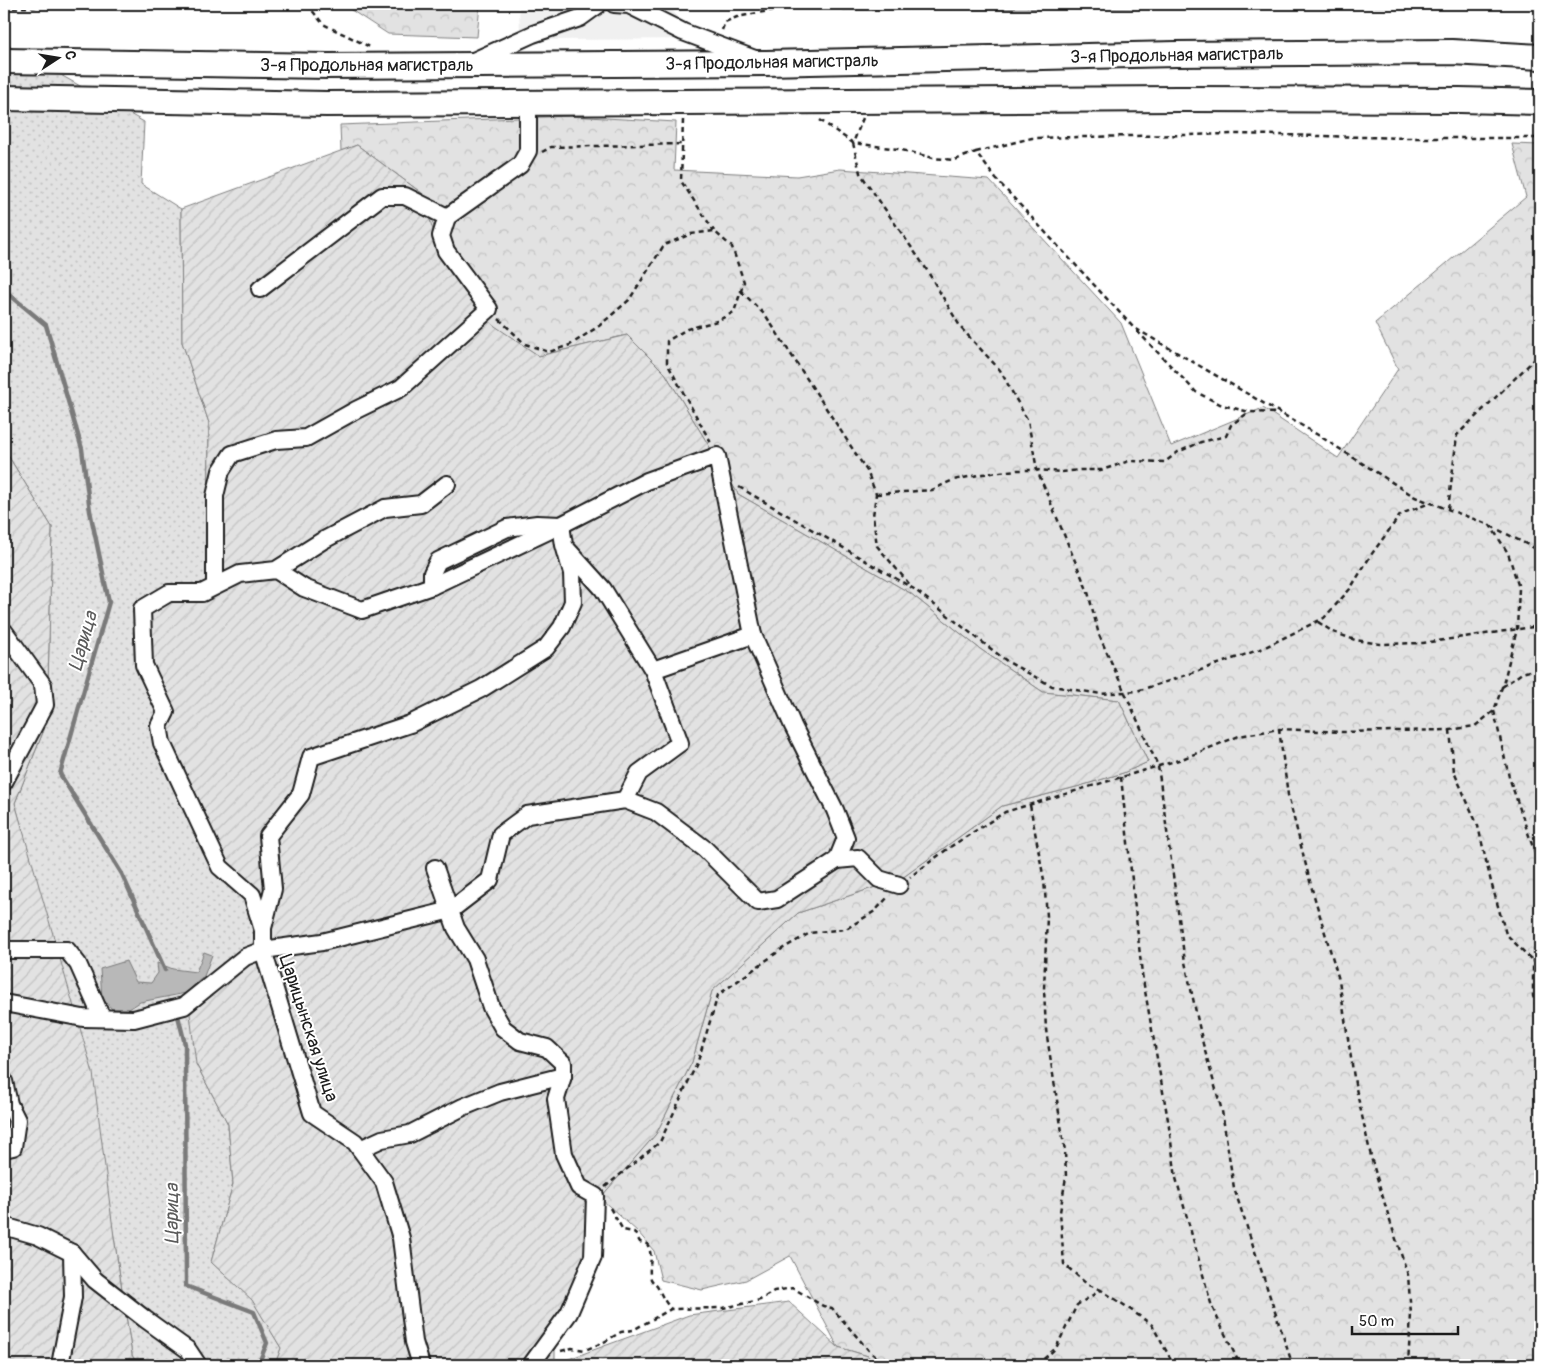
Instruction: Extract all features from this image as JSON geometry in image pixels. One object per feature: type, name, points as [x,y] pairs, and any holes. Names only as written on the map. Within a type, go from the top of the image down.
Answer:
[{"type":"highway","name":"3-я Продольная магистраль","points":[[4,61],[328,66],[766,63],[1176,54],[1403,52],[1452,52],[1540,57]]},
{"type":"highway","points":[[4,98],[326,104],[1199,99],[1540,102]]},
{"type":"lane","points":[[463,65],[533,34],[580,18],[606,5],[629,5],[683,32],[766,63]]},
{"type":"lane","points":[[215,586],[215,496],[221,471],[232,454],[276,440],[306,438],[401,388],[489,309],[446,251],[441,236],[447,217],[520,165],[528,151],[528,103]]},
{"type":"lane","points":[[260,289],[382,196],[405,196],[447,217]]},
{"type":"lane","points":[[276,570],[304,588],[362,610],[432,586],[561,525],[647,481],[717,456],[753,635],[793,726],[835,810],[846,838],[837,860]]},
{"type":"lane","points":[[263,930],[252,895],[220,867],[162,743],[159,726],[166,712],[144,665],[142,609],[169,593],[202,593],[240,574],[276,570],[322,540],[385,508],[421,504],[447,484]]},
{"type":"lane","points":[[561,525],[564,545],[572,572],[573,602],[562,626],[546,648],[481,689],[410,724],[311,757],[301,794],[268,836],[273,889],[263,930],[263,950],[322,942],[450,910],[490,880],[501,834],[527,815],[625,800],[656,812],[705,849],[758,902],[777,899],[837,860],[858,858],[879,879],[899,885]]},
{"type":"lane","points":[[564,545],[603,589],[653,670],[680,743],[639,773],[625,800]]},
{"type":"lane","points":[[4,631],[43,685],[45,705],[4,782]]},
{"type":"lane","points":[[653,670],[753,635]]},
{"type":"lane","points":[[435,868],[456,928],[475,959],[491,1007],[502,1028],[520,1041],[548,1048],[563,1063],[563,1076],[556,1099],[564,1154],[579,1187],[595,1196],[594,1256],[569,1313],[531,1365]]},
{"type":"lane","points":[[4,950],[67,950],[78,964],[102,1018]]},
{"type":"lane","name":"Царицынская улица","points":[[4,1003],[83,1018],[134,1019],[184,1006],[245,957],[263,950],[312,1113],[355,1142],[384,1182],[401,1238],[414,1342],[421,1365]]},
{"type":"lane","points":[[360,1149],[382,1139],[410,1134],[463,1107],[500,1092],[563,1076]]},
{"type":"lane","points":[[4,1081],[8,1104],[17,1120],[13,1147],[4,1150]]},
{"type":"lane","points":[[4,1226],[38,1236],[72,1253],[95,1280],[145,1320],[188,1350],[198,1365]]},
{"type":"lane","points":[[60,1365],[73,1297],[72,1253]]},
{"type":"path","points":[[4,8],[111,4]]},
{"type":"path","points":[[307,4],[323,24],[374,48],[394,65]]},
{"type":"path","points":[[717,45],[725,22],[737,17],[784,8],[785,4]]},
{"type":"path","points":[[870,101],[853,143],[860,173],[925,268],[961,328],[1000,370],[1028,421],[1037,470],[1088,592],[1099,635],[1158,766],[1185,962],[1203,1044],[1222,1112],[1234,1188],[1291,1360],[1290,1365]]},
{"type":"path","points":[[684,102],[681,181],[714,231],[732,247],[744,282],[734,312],[717,321],[687,329],[668,341],[666,363],[717,456]]},
{"type":"path","points":[[818,119],[853,143],[898,148],[933,158],[955,160],[976,152],[1032,138],[1235,134],[1408,138],[1540,138]]},
{"type":"path","points":[[520,165],[551,147],[682,144]]},
{"type":"path","points":[[976,152],[996,179],[1196,392],[1222,406],[1249,412],[1280,413]]},
{"type":"path","points":[[489,309],[525,344],[548,352],[570,344],[599,326],[629,300],[664,245],[691,234],[714,231]]},
{"type":"path","points":[[741,291],[766,316],[867,471],[876,494],[873,516],[877,546],[914,590]]},
{"type":"path","points":[[1133,327],[1318,435],[1415,497],[1490,525],[1540,552]]},
{"type":"path","points":[[1448,509],[1457,435],[1540,354]]},
{"type":"path","points":[[876,494],[932,490],[953,480],[983,474],[1037,470],[1061,472],[1102,470],[1129,461],[1165,462],[1178,452],[1201,442],[1226,436],[1231,426],[1249,412]]},
{"type":"path","points":[[737,486],[914,590],[1008,662],[1052,686],[1101,694],[1137,691],[1261,649],[1324,618],[1350,589],[1371,555],[1401,514],[1431,503]]},
{"type":"path","points":[[1490,525],[1508,553],[1519,588],[1518,629],[1494,711],[1509,777],[1540,868]]},
{"type":"path","points":[[1317,622],[1333,632],[1356,640],[1380,644],[1423,643],[1540,626]]},
{"type":"path","points":[[1502,687],[1522,673],[1540,668]]},
{"type":"path","points":[[671,1309],[662,1298],[658,1287],[651,1280],[652,1252],[647,1244],[640,1242],[634,1232],[623,1230],[610,1209],[595,1196],[660,1142],[698,1061],[718,995],[782,949],[810,933],[846,929],[875,911],[899,885],[950,847],[1006,812],[1182,759],[1239,736],[1279,729],[1342,732],[1450,730],[1475,726],[1494,711]]},
{"type":"path","points":[[1279,729],[1288,794],[1338,980],[1355,1084],[1370,1151],[1408,1275],[1411,1314],[1408,1365]]},
{"type":"path","points":[[1450,730],[1454,772],[1478,826],[1490,882],[1506,934],[1533,961]]},
{"type":"path","points":[[1121,777],[1142,974],[1168,1120],[1176,1178],[1212,1307],[1240,1365]]},
{"type":"path","points":[[1030,804],[1044,880],[1047,916],[1044,989],[1046,1030],[1065,1152],[1066,1177],[1060,1212],[1064,1264],[1088,1285],[1101,1290],[1152,1326],[1174,1365]]},
{"type":"path","points":[[1540,922],[1533,961],[1533,996],[1540,1016]]},
{"type":"path","points":[[1540,1071],[1540,1084]]},
{"type":"path","points":[[542,1351],[558,1351],[572,1348],[585,1350],[621,1332],[633,1330],[671,1309],[723,1308],[760,1300],[774,1291],[793,1288],[824,1306],[832,1308],[871,1354],[888,1365]]},
{"type":"path","points":[[1037,1365],[1056,1348],[1077,1305],[1101,1290]]},
{"type":"shaded area","points":[[519,4],[668,4],[680,20],[711,39],[547,40],[520,33]]},
{"type":"shaded area","points":[[204,952],[212,955],[204,976],[186,993],[140,1002],[129,1009],[112,1009],[102,998],[100,969],[126,961],[136,982],[151,983],[158,973],[157,963],[173,969],[196,972]]},
{"type":"green space","points":[[342,4],[480,4],[477,37],[388,34]]},
{"type":"green space","points":[[842,4],[1540,4],[1540,5],[843,10]]},
{"type":"green space","points":[[4,43],[144,122],[141,184],[181,209],[182,342],[209,423],[208,584],[246,901],[256,945],[196,1064],[228,1124],[233,1184],[211,1262],[252,1299],[281,1348],[275,1365],[137,1365],[132,1355],[114,1237],[50,929],[15,803],[47,722],[52,527],[4,449]]},
{"type":"green space","points":[[570,116],[676,122],[674,170],[797,176],[840,169],[989,180],[1121,323],[1171,446],[1263,408],[1338,458],[1398,369],[1375,323],[1526,197],[1512,144],[1540,145],[1540,1365],[874,1365],[868,1356],[838,1347],[790,1256],[746,1280],[702,1290],[661,1280],[654,1251],[638,1232],[600,1198],[656,1134],[692,1062],[712,991],[798,913],[902,878],[1002,806],[1080,786],[1123,773],[1148,762],[1119,700],[1043,692],[980,649],[910,593],[738,494],[665,373],[627,335],[539,356],[491,324],[446,263],[423,194],[357,145],[341,151],[340,125]]},
{"type":"green space","points":[[357,145],[423,194],[432,227],[446,263],[492,324],[539,356],[627,335],[665,373],[738,494],[910,593],[980,649],[1043,692],[1119,700],[1148,762],[1123,773],[1080,786],[1002,806],[902,878],[798,913],[712,991],[692,1062],[656,1134],[600,1198],[598,1267],[555,1344],[555,1364],[689,1315],[789,1302],[838,1347],[868,1356],[874,1365],[275,1365],[281,1348],[252,1300],[211,1262],[233,1184],[228,1124],[196,1064],[190,1014],[226,982],[256,945],[246,901],[217,873],[158,713],[139,604],[208,584],[209,423],[182,342],[181,209]]},
{"type":"green space","points":[[4,449],[52,527],[47,722],[15,803],[93,1073],[114,1237],[132,1355],[137,1365],[4,1365]]},
{"type":"waterway","name":"Царица","points":[[4,290],[46,325],[82,449],[90,511],[109,602],[60,774],[122,874],[165,970]]},
{"type":"waterway","name":"Царица","points":[[177,1012],[185,1044],[186,1286],[254,1312],[267,1343],[258,1365]]}]
